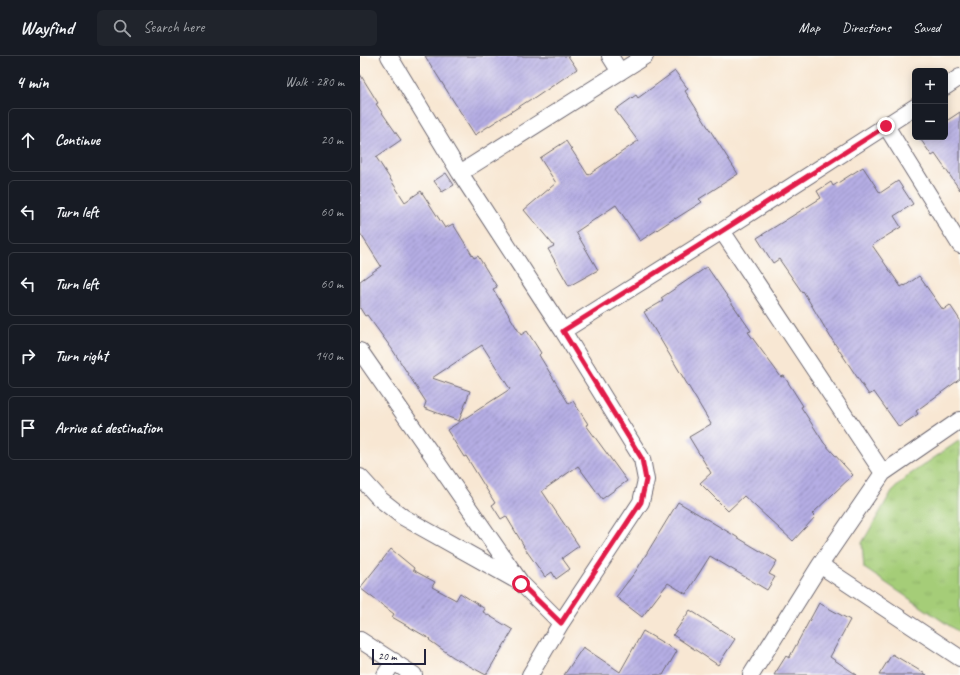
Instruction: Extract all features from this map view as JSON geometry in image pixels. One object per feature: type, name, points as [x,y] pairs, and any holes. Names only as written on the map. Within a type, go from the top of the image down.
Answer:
[{"type":"street","points":[[390,56],[460,173],[563,331],[642,459],[646,480],[641,502],[561,623],[530,675]]},
{"type":"street","points":[[610,56],[620,72]]},
{"type":"street","points":[[460,173],[645,56]]},
{"type":"street","points":[[948,85],[960,77]]},
{"type":"street","points":[[563,331],[912,109]]},
{"type":"street","points":[[886,126],[960,245]]},
{"type":"street","points":[[722,231],[883,473]]},
{"type":"street","points":[[360,351],[521,584],[561,623]]},
{"type":"street","points":[[751,675],[820,565],[883,473],[960,420]]},
{"type":"street","points":[[360,477],[380,499],[403,517],[521,584]]},
{"type":"street","points":[[820,565],[960,658]]},
{"type":"street","points":[[360,640],[414,675]]},
{"type":"street","points":[[385,675],[394,661]]},
{"type":"green space","points":[[960,440],[960,633],[864,568],[862,543],[892,491],[909,475]]},
{"type":"building","points":[[425,56],[568,56],[577,69],[532,100],[531,99],[475,135]]},
{"type":"building","points":[[675,71],[688,89],[685,91],[738,174],[699,199],[702,202],[640,241],[616,205],[576,232],[598,270],[569,286],[548,249],[554,246],[524,210],[556,183],[540,158],[566,141],[588,175],[638,141],[615,110],[636,95],[638,98]]},
{"type":"building","points":[[360,74],[378,103],[376,104],[401,140],[376,157],[405,202],[421,191],[445,228],[453,224],[474,258],[478,256],[497,287],[493,289],[521,335],[527,331],[541,353],[539,355],[569,404],[573,401],[588,424],[586,425],[627,481],[602,499],[578,466],[542,491],[579,546],[562,558],[570,569],[556,579],[552,572],[545,577],[523,546],[506,516],[501,519],[492,505],[495,503],[466,456],[464,457],[447,430],[510,389],[482,345],[432,378],[470,391],[459,421],[424,408],[426,402],[392,349],[367,315],[365,316],[360,308],[360,281],[381,266],[360,233]]},
{"type":"building","points":[[960,112],[960,190],[935,154],[932,156],[921,140],[948,140],[948,120]]},
{"type":"building","points":[[863,167],[880,193],[898,181],[913,204],[894,216],[901,227],[872,245],[901,287],[904,285],[905,286],[919,276],[943,310],[950,305],[960,320],[960,379],[916,411],[918,414],[899,427],[874,392],[869,395],[831,338],[803,291],[802,292],[779,259],[773,263],[757,238],[821,198],[817,191],[831,182],[833,186]]},
{"type":"building","points":[[446,173],[454,185],[442,192],[434,181]]},
{"type":"building","points":[[707,267],[751,331],[748,332],[781,377],[784,376],[803,406],[801,407],[824,443],[853,475],[812,514],[815,517],[793,541],[744,496],[728,511],[700,483],[711,473],[689,437],[711,424],[644,312],[663,301],[661,298]]},
{"type":"building","points":[[678,502],[777,561],[769,574],[775,577],[767,590],[710,556],[686,594],[668,583],[642,617],[616,597],[636,571]]},
{"type":"building","points":[[391,549],[414,568],[413,570],[435,582],[432,587],[456,600],[460,593],[485,609],[483,612],[513,630],[486,675],[453,657],[429,640],[430,639],[392,617],[394,614],[360,588]]},
{"type":"building","points":[[819,603],[850,620],[830,657],[857,675],[774,675],[786,656],[789,658]]},
{"type":"building","points":[[690,610],[735,639],[718,665],[673,635]]},
{"type":"building","points":[[643,631],[677,651],[663,675],[564,675],[583,647],[620,672]]},
{"type":"building","points":[[892,654],[927,675],[879,675]]},
{"type":"route","points":[[521,584],[561,623],[641,502],[646,480],[642,459],[563,331],[886,126]]}]
